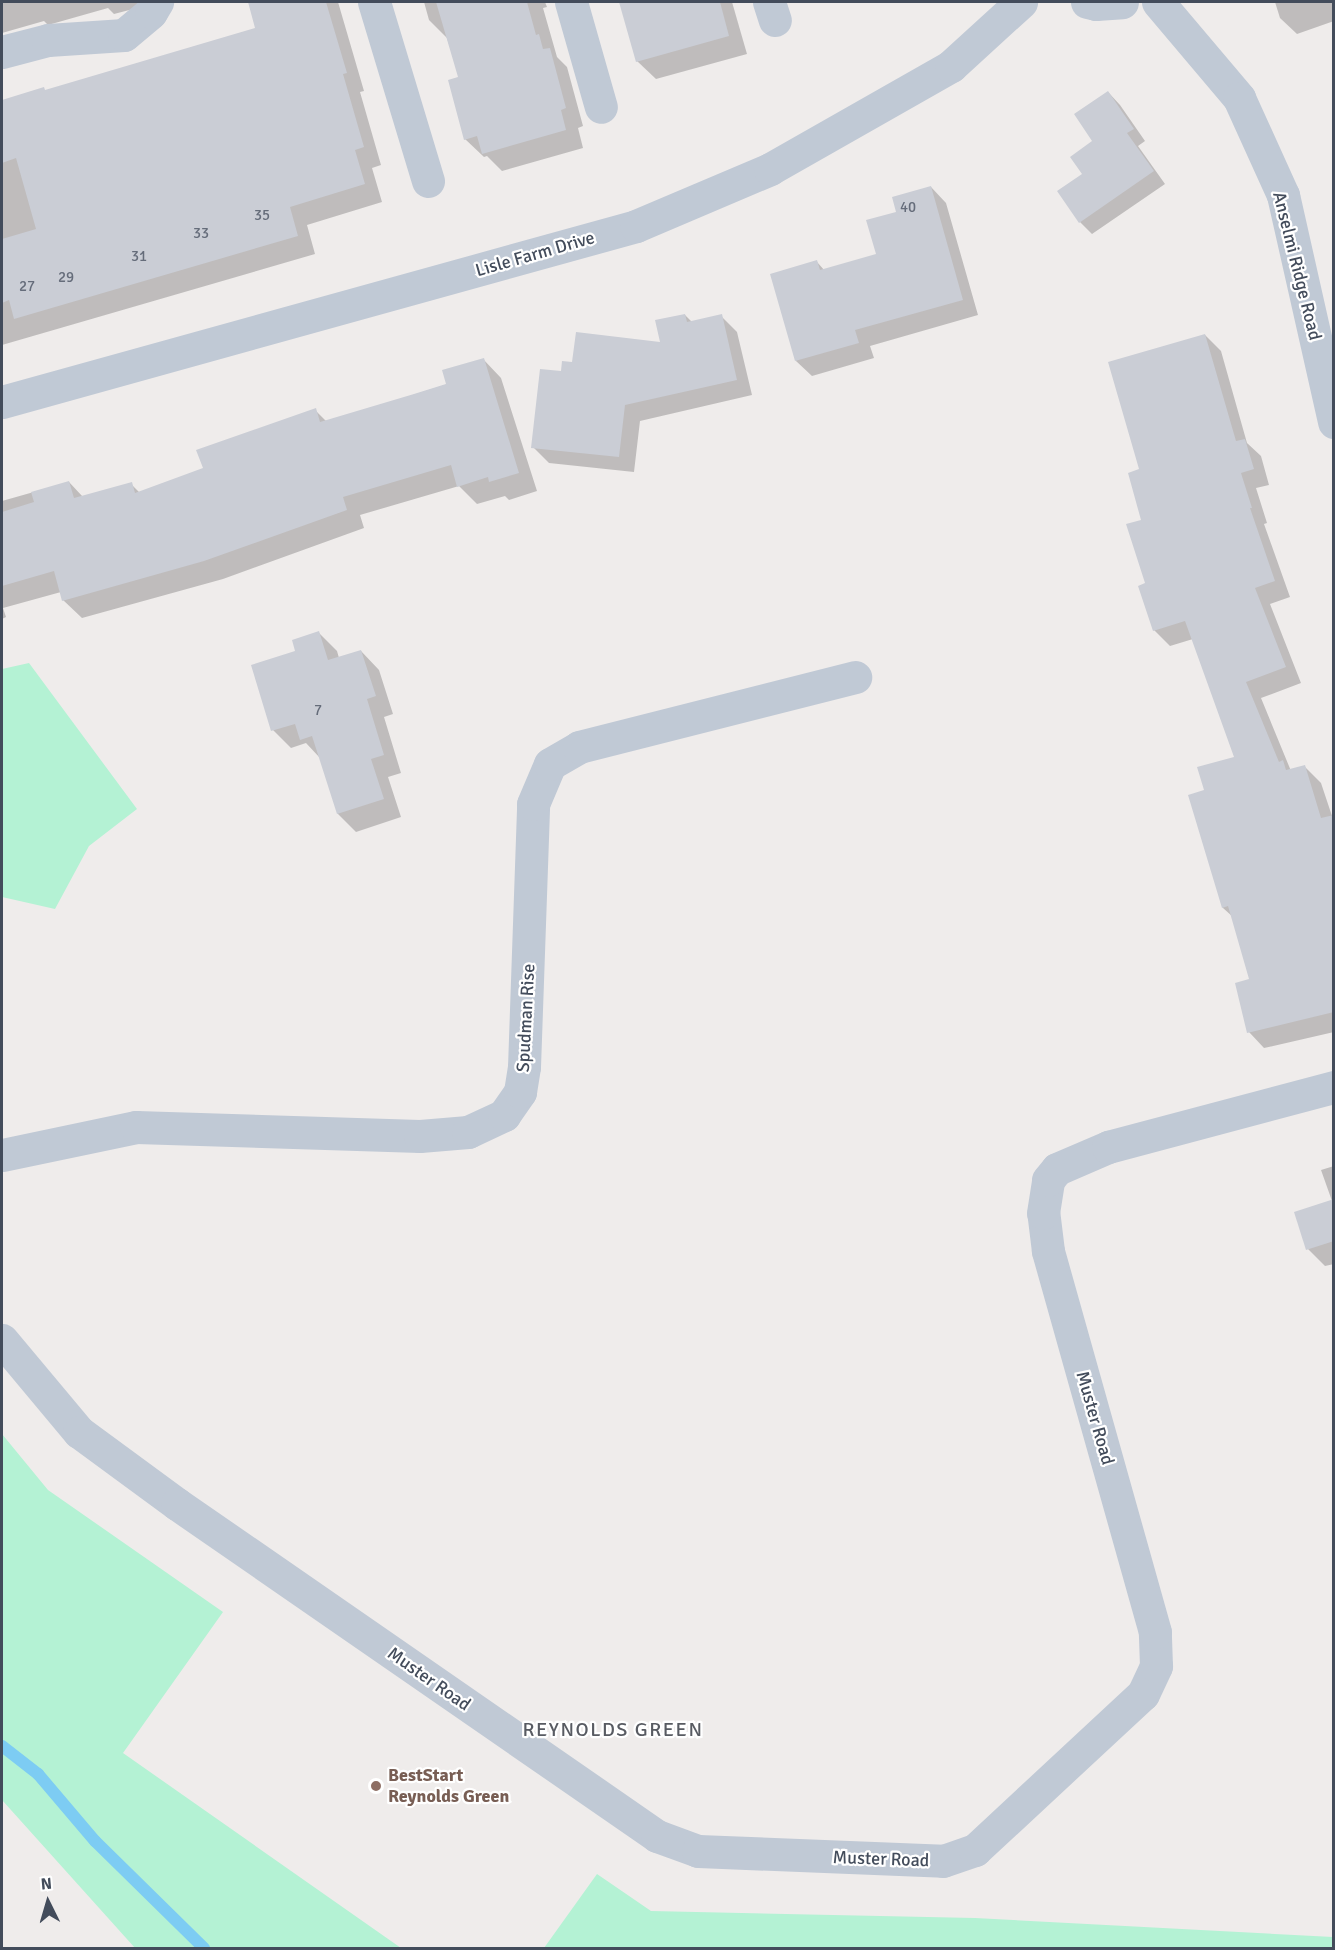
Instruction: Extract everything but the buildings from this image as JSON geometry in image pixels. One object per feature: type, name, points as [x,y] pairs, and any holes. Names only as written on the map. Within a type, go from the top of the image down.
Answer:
[{"type":"street","points":[[2,52],[48,40],[124,35],[151,12],[157,2]]},
{"type":"street","points":[[374,2],[428,181]]},
{"type":"street","points":[[571,2],[601,107]]},
{"type":"street","name":"Lisle Farm Drive","points":[[2,402],[636,226],[770,169],[951,66],[1021,2]]},
{"type":"street","points":[[1087,2],[1096,4],[1122,2]]},
{"type":"street","name":"Anselmi Ridge Road","points":[[1158,2],[1239,98],[1283,195],[1334,422]]},
{"type":"street","name":"Spudman Rise","points":[[2,1155],[136,1127],[420,1136],[468,1132],[504,1115],[520,1092],[524,1067],[533,804],[550,764],[579,747],[855,676]]},
{"type":"street","name":"Muster Road","points":[[2,1340],[79,1432],[177,1504],[657,1836],[698,1851],[943,1862],[975,1850],[1143,1694],[1156,1666],[1155,1632],[1048,1251],[1042,1213],[1048,1180],[1057,1169],[1108,1147],[1334,1087]]},
{"type":"green space","points":[[29,663],[137,809],[89,846],[55,909],[2,897],[2,669]]},
{"type":"green space","points":[[2,1434],[48,1490],[223,1612],[123,1753],[401,1948],[135,1948],[2,1800]]},
{"type":"green space","points":[[597,1874],[651,1911],[975,1918],[1333,1937],[1333,1948],[544,1948]]},
{"type":"waterway","points":[[2,1746],[38,1774],[95,1841],[204,1948]]},
{"type":"place","name":"BestStart Reynolds Green","points":[[376,1786]]},
{"type":"district","name":"REYNOLDS GREEN","points":[[613,1729]]}]
